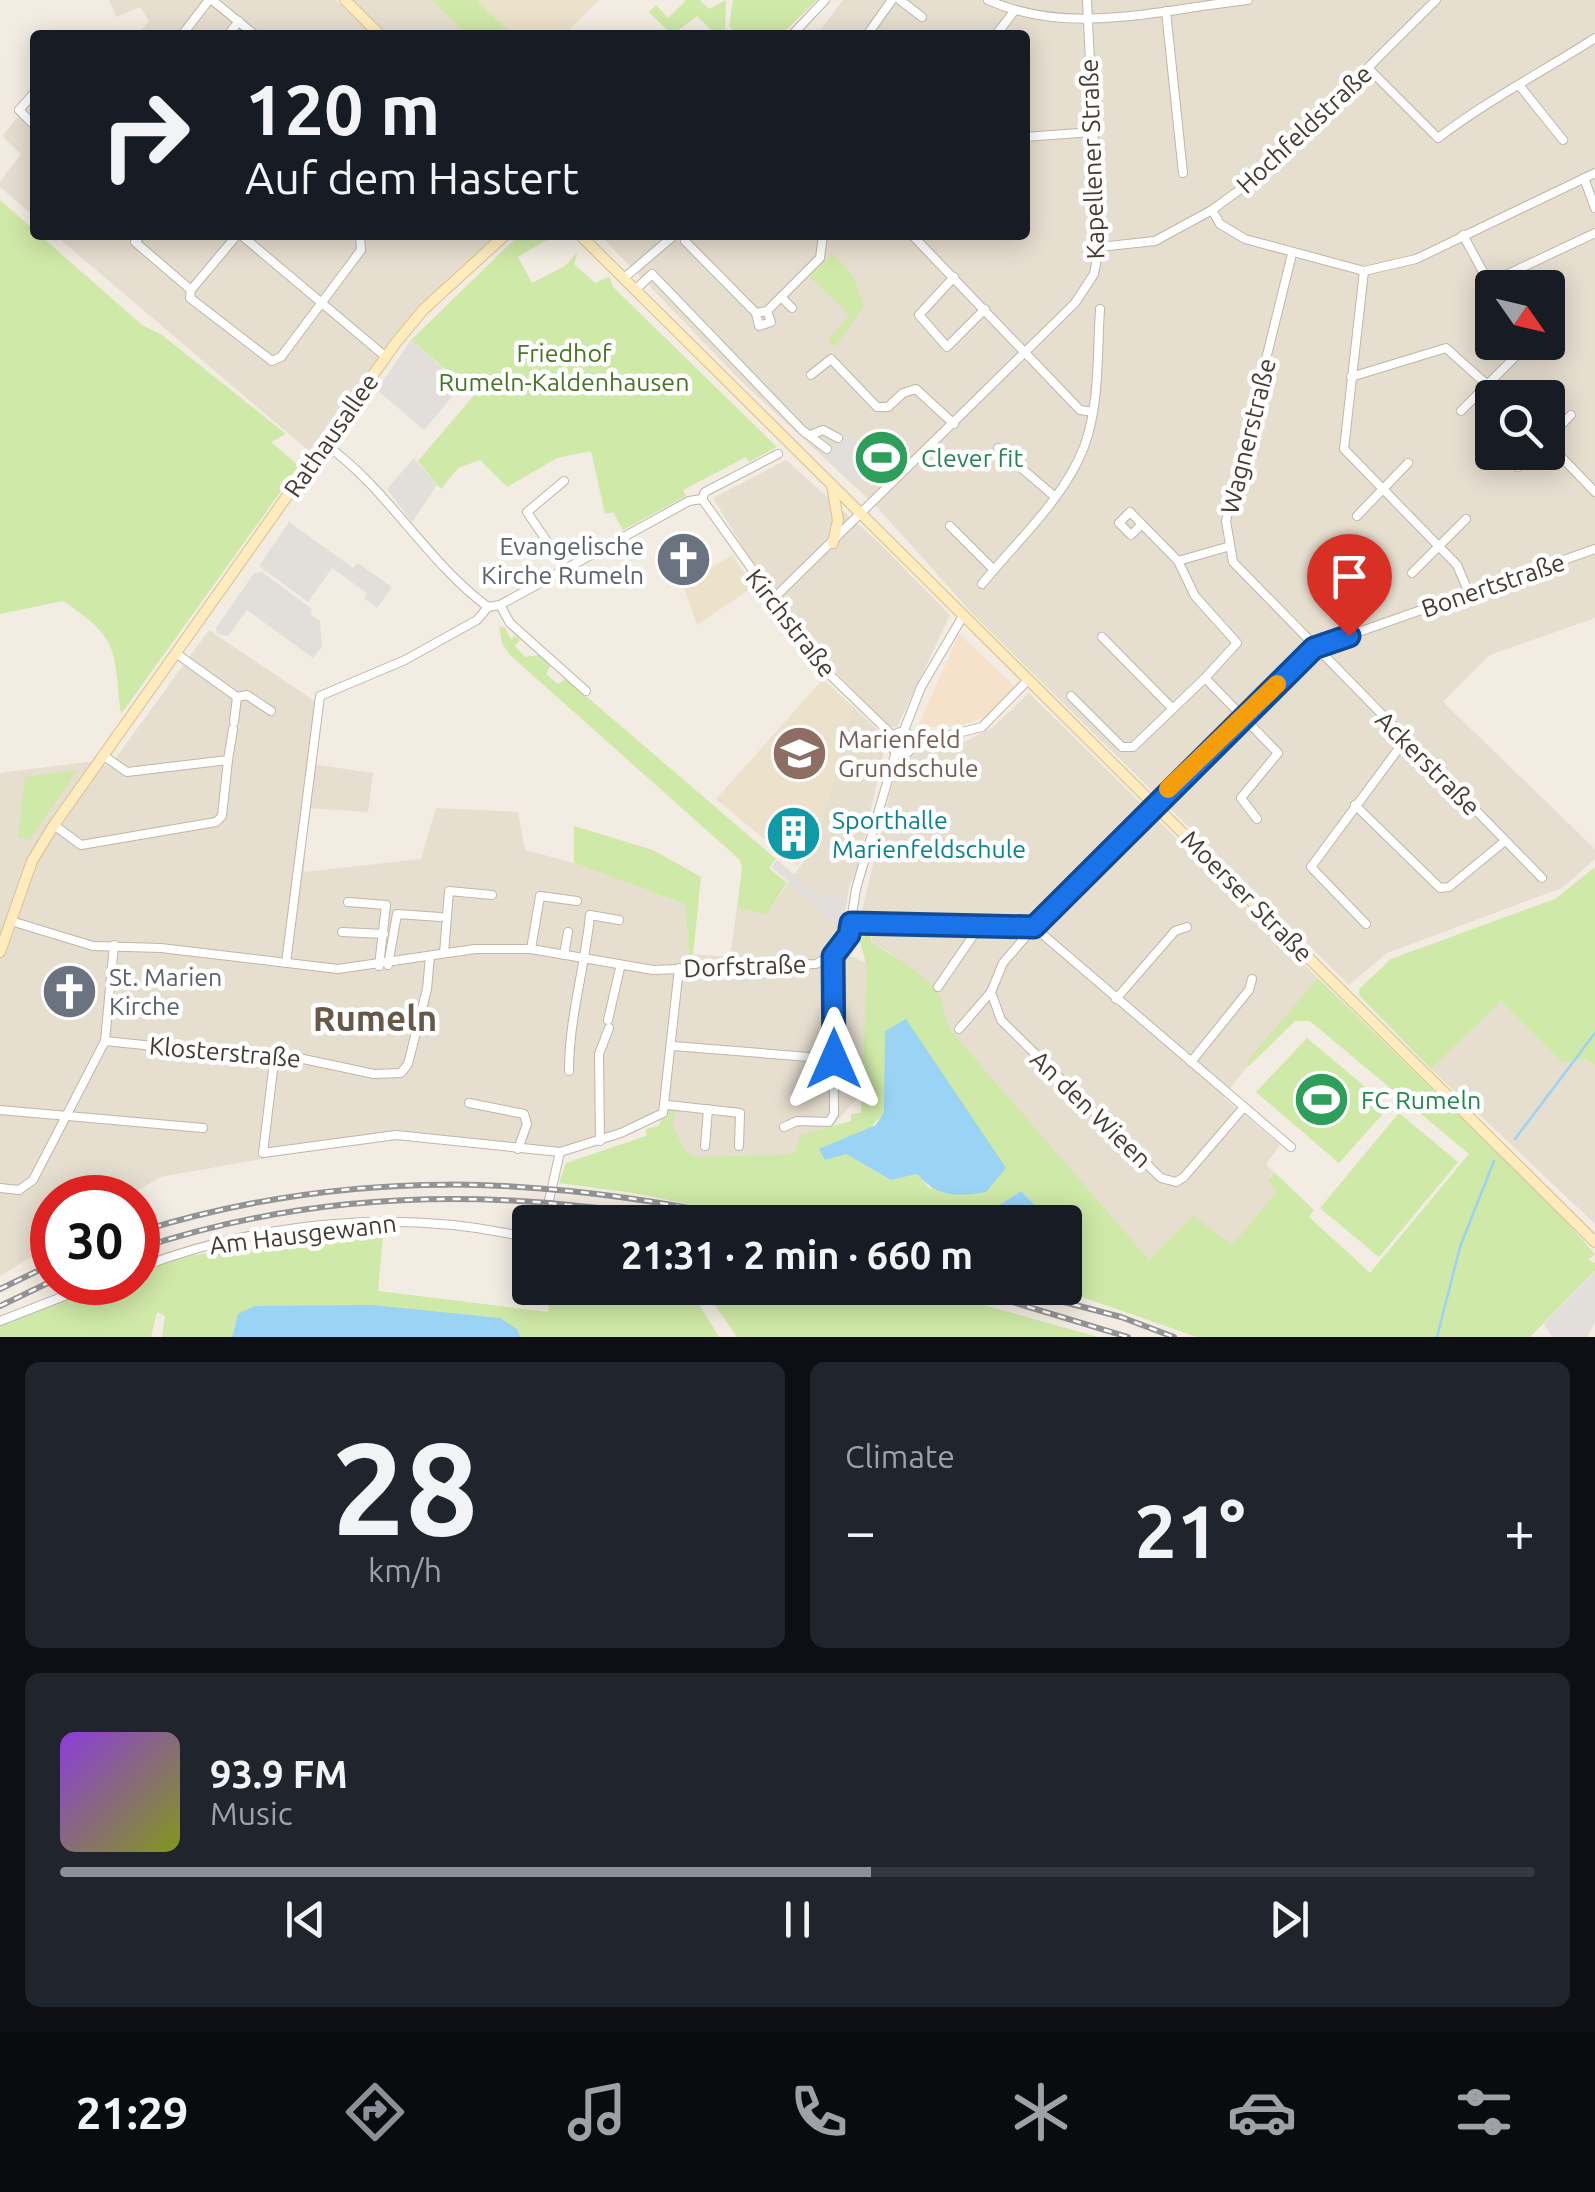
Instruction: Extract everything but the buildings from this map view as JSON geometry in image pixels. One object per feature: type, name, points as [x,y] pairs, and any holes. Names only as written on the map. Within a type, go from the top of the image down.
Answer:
[{"type":"main road","points":[[345,0],[375,30]]},
{"type":"main road","name":"Rathausallee","points":[[0,952],[6,919],[54,825],[386,357],[423,310],[500,240]]},
{"type":"main road","name":"Moerser Straße","points":[[585,240],[1595,1242]]},
{"type":"main road","points":[[832,485],[838,520],[833,543]]},
{"type":"street","points":[[186,30],[211,0],[249,30]]},
{"type":"street","points":[[797,30],[824,0]]},
{"type":"street","points":[[870,30],[892,0]]},
{"type":"street","points":[[900,0],[922,17]]},
{"type":"street","points":[[988,0],[1015,10],[1087,19],[1248,0]]},
{"type":"street","name":"Kapellener Straße","points":[[772,601],[1026,353],[1089,285],[1099,246],[1087,0]]},
{"type":"street","name":"Hochfeldstraße","points":[[1099,246],[1155,241],[1212,210],[1261,174],[1436,0]]},
{"type":"street","points":[[1000,30],[1015,10]]},
{"type":"street","points":[[1166,11],[1183,173]]},
{"type":"street","points":[[232,30],[239,21]]},
{"type":"street","points":[[1369,69],[1438,138],[1490,99],[1595,38]]},
{"type":"street","points":[[1519,85],[1562,140]]},
{"type":"street","points":[[30,98],[19,110],[30,121]]},
{"type":"street","points":[[1030,137],[1092,132]]},
{"type":"street","points":[[1212,210],[1232,233],[1292,254],[1364,271],[1416,259],[1595,173]]},
{"type":"street","points":[[1584,178],[1595,208]]},
{"type":"street","points":[[1463,235],[1489,283],[1595,233]]},
{"type":"street","points":[[139,240],[191,290]]},
{"type":"street","points":[[235,240],[191,290],[190,298],[272,361],[281,357],[361,250],[360,240]]},
{"type":"street","points":[[245,240],[386,357]]},
{"type":"street","points":[[624,278],[666,240]]},
{"type":"street","points":[[689,240],[756,313],[755,322],[764,327],[772,318],[767,311]]},
{"type":"street","points":[[756,313],[767,311],[820,258],[822,240]]},
{"type":"street","points":[[917,240],[1080,410],[1093,412]]},
{"type":"street","name":"Wagnerstraße","points":[[1292,254],[1226,522],[1226,547],[1240,574],[1314,648]]},
{"type":"street","points":[[1364,271],[1344,449],[1458,565],[1469,594]]},
{"type":"street","points":[[636,290],[652,274],[759,380],[764,392],[825,447],[836,436],[823,430],[812,434]]},
{"type":"street","points":[[954,277],[919,315],[947,347],[986,310]]},
{"type":"street","points":[[780,297],[792,308]]},
{"type":"street","points":[[982,584],[1054,496],[1083,450],[1093,412],[1100,309]]},
{"type":"street","points":[[811,375],[838,348]]},
{"type":"street","points":[[1350,377],[1446,348],[1483,380]]},
{"type":"street","points":[[714,369],[731,352]]},
{"type":"street","points":[[831,359],[877,407],[888,407],[903,393],[916,389],[954,424]]},
{"type":"street","points":[[1492,380],[1512,360]]},
{"type":"street","points":[[1461,411],[1475,397]]},
{"type":"street","points":[[1565,422],[1571,415]]},
{"type":"street","points":[[324,444],[368,479],[433,558],[488,607]]},
{"type":"street","points":[[998,448],[1054,496]]},
{"type":"street","points":[[286,963],[316,702],[325,690],[405,660],[464,628],[488,607],[500,605],[689,501],[702,499],[705,492],[778,454]]},
{"type":"street","points":[[1565,459],[1595,492]]},
{"type":"street","points":[[1357,516],[1408,463]]},
{"type":"street","points":[[564,481],[527,512],[565,568]]},
{"type":"street","name":"Kirchstraße","points":[[702,499],[822,667],[898,735]]},
{"type":"street","points":[[1412,573],[1466,518]]},
{"type":"street","points":[[1072,696],[1122,747],[1133,747],[1238,643],[1195,596],[1178,560],[1142,524]]},
{"type":"street","points":[[950,526],[994,570]]},
{"type":"street","points":[[1178,560],[1226,547]]},
{"type":"street","name":"Bonertstraße","points":[[1034,927],[1153,804],[1314,648],[1595,549]]},
{"type":"street","points":[[500,605],[510,623],[586,691]]},
{"type":"street","points":[[913,744],[898,735],[963,616]]},
{"type":"street","points":[[1102,637],[1172,708]]},
{"type":"street","name":"Ackerstraße","points":[[1314,648],[1542,878]]},
{"type":"street","points":[[178,654],[237,697],[246,695],[270,711]]},
{"type":"street","points":[[1204,678],[1278,754],[1241,798],[1257,819]]},
{"type":"street","points":[[896,752],[906,754],[913,744],[982,727],[1028,680]]},
{"type":"street","points":[[54,825],[81,845],[216,822],[222,816],[237,697]]},
{"type":"street","name":"Dorfstraße","points":[[6,919],[78,943],[338,969],[444,953],[531,949],[620,968],[799,966],[833,956],[849,935],[856,889],[898,735]]},
{"type":"street","points":[[1366,924],[1312,866],[1405,740]]},
{"type":"street","points":[[104,756],[127,772],[228,760]]},
{"type":"street","points":[[1355,806],[1440,888],[1449,887],[1505,842]]},
{"type":"street","points":[[444,953],[450,891],[492,894]]},
{"type":"street","points":[[531,949],[540,896],[577,900]]},
{"type":"street","points":[[348,902],[386,905],[384,965]]},
{"type":"street","points":[[384,965],[397,914],[440,916]]},
{"type":"street","points":[[569,1071],[569,1025],[586,960],[590,915],[618,920]]},
{"type":"street","points":[[851,923],[1034,927],[1291,1147]]},
{"type":"street","points":[[938,987],[978,927]]},
{"type":"street","points":[[959,1030],[991,992],[1003,962],[1034,927]]},
{"type":"street","points":[[1116,999],[1175,931],[1187,927]]},
{"type":"street","points":[[342,932],[384,934]]},
{"type":"street","points":[[564,954],[568,932]]},
{"type":"street","points":[[0,1188],[27,1186],[105,1041],[114,945]]},
{"type":"street","name":"Klosterstraße","points":[[105,1041],[222,1053],[275,1052],[374,1074],[401,1073],[408,1064],[427,990],[430,956]]},
{"type":"street","points":[[784,1127],[796,1121],[824,1123],[832,1119],[833,956]]},
{"type":"street","points":[[600,1141],[599,1054],[620,968]]},
{"type":"street","points":[[275,1052],[263,1153],[396,1135],[560,1152],[658,1118],[668,1105],[680,968]]},
{"type":"street","points":[[1190,1062],[1250,990],[1252,979]]},
{"type":"street","name":"An den Wieen","points":[[991,992],[1001,1020],[1112,1133],[1168,1182],[1184,1177],[1244,1106]]},
{"type":"street","points":[[673,1046],[834,1059]]},
{"type":"street","points":[[468,1103],[524,1114],[527,1124],[518,1148]]},
{"type":"street","points":[[668,1105],[740,1113],[739,1146]]},
{"type":"street","points":[[705,1146],[708,1109]]},
{"type":"street","points":[[0,1110],[203,1128]]},
{"type":"street","points":[[548,1205],[560,1152]]},
{"type":"street","name":"Am Hausgewann","points":[[160,1260],[204,1244],[394,1220],[461,1224],[512,1234]]},
{"type":"street","points":[[0,1321],[41,1305]]},
{"type":"shaded area","points":[[109,0],[336,0],[367,30],[141,30],[149,21],[140,7],[116,17]]},
{"type":"shaded area","points":[[353,0],[432,0],[462,30],[384,30]]},
{"type":"shaded area","points":[[476,0],[599,0],[569,30],[508,30]]},
{"type":"shaded area","points":[[843,0],[1595,0],[1595,618],[1490,655],[1443,702],[1595,849],[1595,859],[1562,888],[1387,953],[1349,985],[973,614],[878,508],[741,381],[605,240],[1030,240],[1030,30],[821,30]]},
{"type":"shaded area","points":[[30,103],[30,213],[0,187],[21,154],[2,136]]},
{"type":"shaded area","points":[[61,240],[493,240],[387,347],[309,451]]},
{"type":"shaded area","points":[[411,340],[462,385],[424,430],[377,390]]},
{"type":"shaded area","points":[[846,432],[881,467],[868,480],[850,480],[823,454]]},
{"type":"shaded area","points":[[414,458],[437,485],[412,522],[387,489]]},
{"type":"shaded area","points":[[786,460],[880,544],[950,615],[897,727],[889,727],[826,662],[761,577],[713,498]]},
{"type":"shaded area","points":[[289,522],[353,568],[358,563],[392,587],[377,608],[364,598],[367,593],[332,568],[308,602],[259,566]]},
{"type":"shaded area","points":[[732,555],[753,587],[697,625],[683,585]]},
{"type":"shaded area","points":[[262,572],[312,609],[310,614],[320,621],[322,647],[313,658],[247,610],[228,636],[217,634],[216,628],[254,573]]},
{"type":"shaded area","points":[[209,630],[316,702],[311,764],[373,773],[368,812],[307,808],[304,872],[421,859],[436,808],[518,812],[525,850],[574,863],[685,904],[689,954],[730,957],[737,908],[767,914],[817,842],[853,707],[887,739],[857,869],[849,887],[839,951],[876,967],[868,1087],[796,1165],[678,1157],[658,1118],[560,1152],[396,1135],[160,1177],[30,1175],[30,1258],[0,1276],[0,773],[87,762],[110,766]]},
{"type":"shaded area","points":[[959,634],[1015,687],[986,717],[956,727],[918,727]]},
{"type":"shaded area","name":"Marienfeld Grundschule","points":[[823,679],[853,707],[817,842],[797,866],[716,799]]},
{"type":"shaded area","points":[[1029,693],[1318,978],[1223,1097],[1280,1145],[1266,1164],[1275,1173],[1267,1179],[1278,1192],[1232,1246],[1149,1261],[952,1032],[943,1019],[938,993],[889,952],[871,943],[874,929],[861,915],[895,773],[923,748],[966,741],[992,728]]},
{"type":"shaded area","points":[[777,860],[823,899],[829,893],[846,896],[842,931],[772,867]]},
{"type":"shaded area","points":[[1501,1001],[1562,1062],[1587,1059],[1595,1066],[1595,1224],[1431,1069]]},
{"type":"shaded area","points":[[1595,1272],[1595,1322],[1587,1337],[1552,1337],[1544,1324]]},
{"type":"green space","points":[[432,0],[476,0],[508,30],[462,30]]},
{"type":"green space","points":[[686,0],[700,0],[709,9],[726,0],[725,30],[711,30],[697,16],[679,30],[667,30],[649,12],[656,5],[668,18]]},
{"type":"green space","points":[[733,0],[817,0],[786,30],[732,30]]},
{"type":"green space","points":[[0,200],[30,226],[30,240],[45,240],[142,325],[162,335],[286,434],[271,442],[299,466],[121,714],[111,647],[82,614],[63,601],[0,614]]},
{"type":"green space","name":"Friedhof Rumeln-Kaldenhausen","points":[[514,240],[547,240],[518,257],[532,283],[565,266],[578,252],[574,264],[595,283],[609,277],[614,288],[777,447],[749,462],[746,457],[683,490],[686,496],[623,530],[613,512],[605,514],[591,451],[557,458],[507,487],[480,460],[458,468],[441,489],[418,461],[475,394],[411,340]]},
{"type":"green space","points":[[832,253],[854,278],[864,306],[835,347],[828,340],[850,315],[809,276]]},
{"type":"green space","points":[[499,626],[505,628],[511,639],[515,635],[520,640],[515,646],[525,657],[539,655],[551,665],[546,674],[558,684],[566,679],[776,859],[769,868],[787,883],[767,914],[737,908],[742,868],[739,859],[510,655],[502,643]]},
{"type":"green space","points":[[78,770],[29,840],[18,837],[25,777]]},
{"type":"green space","points":[[574,826],[653,850],[701,877],[693,955],[689,955],[685,904],[574,863]]},
{"type":"green space","points":[[1595,867],[1595,1066],[1587,1059],[1563,1063],[1501,1001],[1431,1069],[1359,995],[1359,989],[1391,959],[1555,899]]},
{"type":"green space","points":[[871,928],[871,943],[933,987],[952,1032],[1149,1260],[1193,1216],[1232,1245],[1277,1192],[1267,1180],[1275,1173],[1314,1210],[1309,1217],[1370,1273],[1469,1154],[1310,1021],[1295,1021],[1249,1066],[1246,1063],[1318,978],[1556,1210],[1595,1254],[1588,1260],[1595,1263],[1595,1271],[1530,1337],[1197,1337],[1082,1297],[1082,1205],[1035,1205],[1021,1191],[999,1205],[692,1205],[559,1183],[566,1163],[646,1136],[646,1129],[658,1126],[671,1110],[676,1111],[672,1125],[686,1153],[697,1157],[784,1155],[796,1151],[800,1135],[851,1121],[851,1114],[861,1113],[867,968],[860,941]],"holes":[[[885,1031],[932,1191],[917,1174],[891,1180],[846,1154],[885,1112]]]},
{"type":"green space","name":"FC Rumeln","points":[[1307,1038],[1389,1107],[1339,1163],[1256,1092]]},
{"type":"green space","points":[[1399,1113],[1458,1162],[1379,1257],[1320,1208]]},
{"type":"green space","points":[[384,1225],[378,1291],[548,1312],[549,1305],[699,1305],[719,1337],[520,1337],[518,1330],[238,1314],[232,1337],[162,1337],[165,1316],[157,1312],[151,1337],[0,1337],[0,1326],[55,1305],[160,1305],[160,1265],[177,1258]]},
{"type":"green space","points":[[715,1305],[984,1305],[1098,1337],[737,1337]]},
{"type":"water","points":[[906,1019],[1006,1168],[986,1192],[948,1194],[917,1174],[891,1180],[846,1154],[825,1160],[819,1149],[876,1125],[884,1112],[885,1031]]},
{"type":"water","points":[[1021,1191],[1035,1205],[999,1205]]},
{"type":"water","points":[[371,1305],[500,1318],[518,1330],[520,1337],[232,1337],[238,1314],[255,1306]]},
{"type":"waterway","points":[[1515,1139],[1595,1033]]},
{"type":"waterway","points":[[1437,1337],[1460,1247],[1494,1161]]},
{"type":"railway","points":[[160,1226],[295,1196],[371,1187],[524,1187],[674,1205]]},
{"type":"railway","points":[[160,1242],[273,1215],[342,1205],[480,1199],[566,1205]]},
{"type":"railway","points":[[0,1289],[30,1275]]},
{"type":"railway","points":[[0,1306],[30,1292]]},
{"type":"railway","points":[[1022,1305],[1128,1337]]},
{"type":"railway","points":[[1075,1305],[1174,1337]]},
{"type":"slow traffic","points":[[1168,789],[1277,684]]},
{"type":"place","name":"Clever fit","points":[[882,458]]},
{"type":"place","name":"Evangelische Kirche Rumeln","points":[[683,560]]},
{"type":"place","name":"Marienfeld Grundschule","points":[[799,753]]},
{"type":"place","name":"Sporthalle Marienfeldschule","points":[[793,834]]},
{"type":"place","name":"St. Marien Kirche","points":[[70,991]]},
{"type":"place","name":"FC Rumeln","points":[[1322,1100]]},
{"type":"district","name":"Rumeln","points":[[375,1018]]},
{"type":"route","points":[[834,1059],[833,956],[849,935],[851,923],[1034,927],[1153,804],[1314,648],[1349,636]]}]
